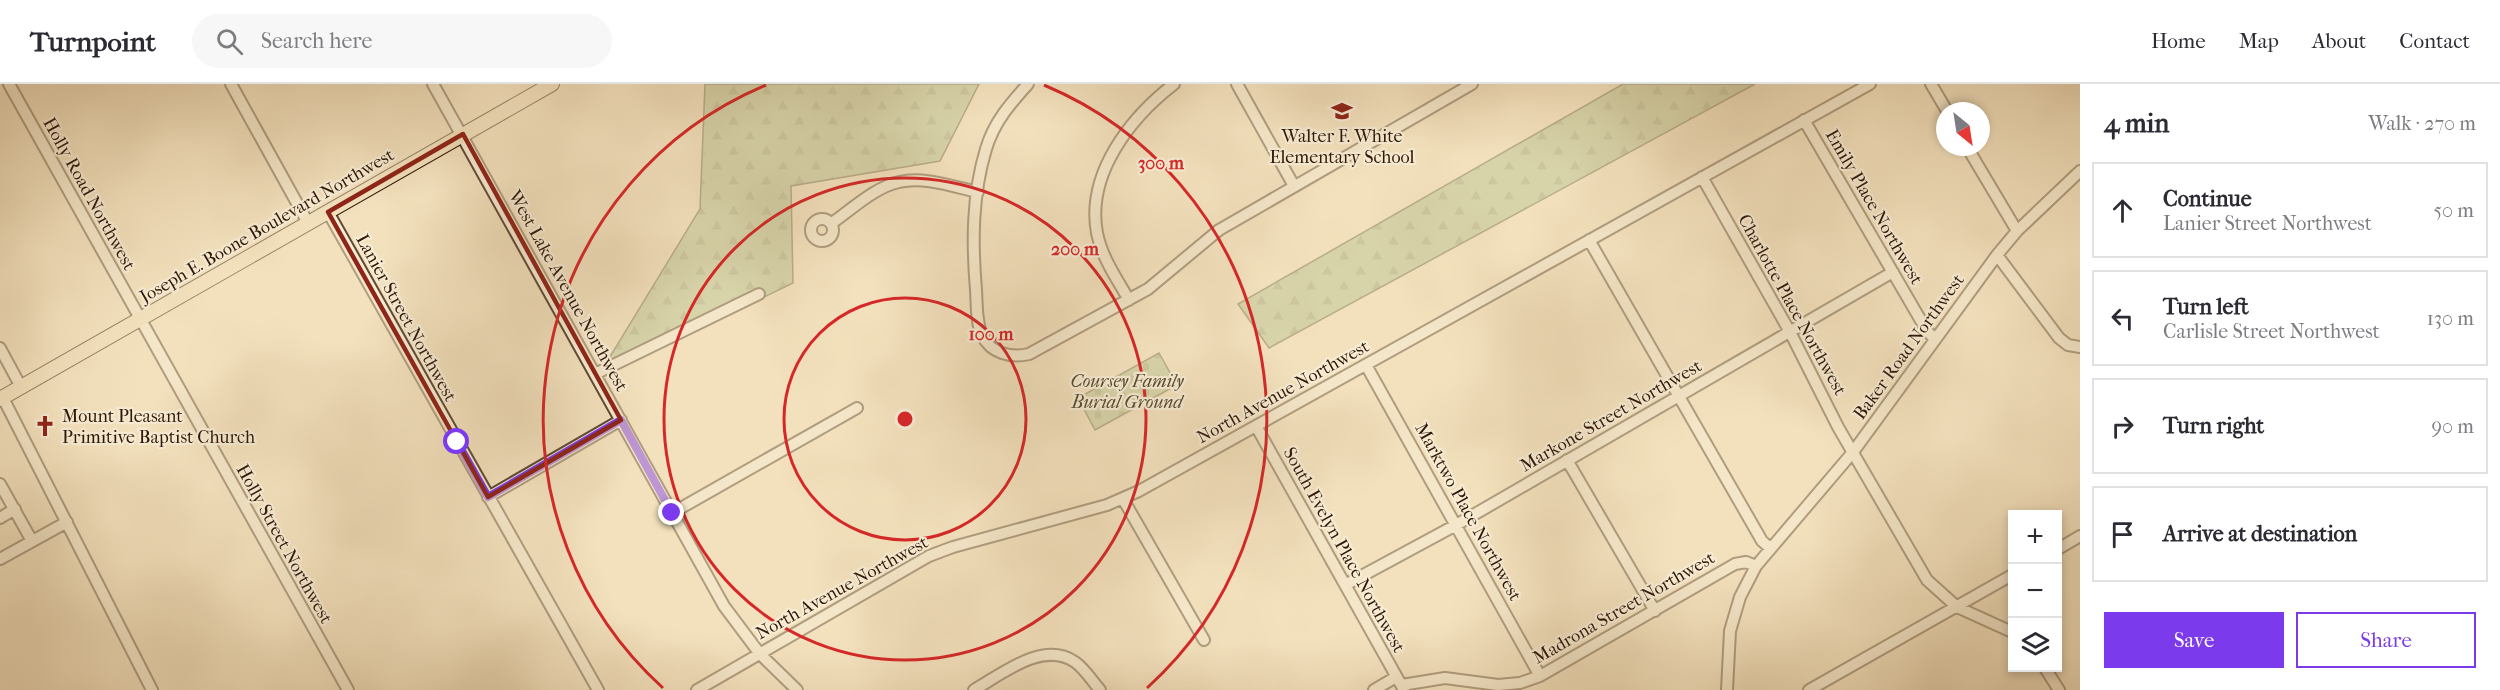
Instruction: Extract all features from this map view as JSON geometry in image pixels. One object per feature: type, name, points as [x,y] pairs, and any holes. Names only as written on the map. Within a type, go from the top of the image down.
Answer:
[{"type":"main road","name":"Joseph E. Boone Boulevard Northwest","points":[[1,399],[552,84]]},
{"type":"street","name":"Holly Road Northwest","points":[[9,84],[139,320]]},
{"type":"street","points":[[231,84],[308,223]]},
{"type":"street","name":"West Lake Avenue Northwest","points":[[433,84],[463,134],[724,606],[760,654],[797,690]]},
{"type":"street","points":[[1028,84],[1008,106],[995,126],[986,150],[972,239],[978,321],[983,337],[993,349],[1011,356],[1029,354],[1129,300],[1165,278],[1219,230],[1472,84]]},
{"type":"street","points":[[1129,300],[1106,261],[1098,235],[1095,219],[1098,188],[1115,150],[1143,112],[1174,84]]},
{"type":"street","points":[[1238,84],[1294,186]]},
{"type":"street","name":"North Avenue Northwest","points":[[697,690],[928,556],[1124,499],[1870,84]]},
{"type":"street","points":[[1931,84],[1942,102]]},
{"type":"street","name":"Emily Place Northwest","points":[[1804,120],[1927,331],[1935,339]]},
{"type":"street","points":[[1972,156],[2016,231]]},
{"type":"street","name":"Baker Road Northwest","points":[[1727,690],[1730,631],[1740,597],[1756,566],[1769,547],[1853,452],[2016,231],[2080,171]]},
{"type":"street","name":"Charlotte Place Northwest","points":[[1702,177],[1790,332],[1853,452],[1927,580],[1957,607],[1995,621],[2008,629]]},
{"type":"street","points":[[832,223],[875,193],[900,181],[919,181],[978,192]]},
{"type":"street","name":"Lanier Street Northwest","points":[[328,212],[598,690]]},
{"type":"street","points":[[1589,240],[1762,541],[1769,547]]},
{"type":"street","points":[[1997,255],[2059,338],[2068,345],[2080,347]]},
{"type":"street","name":"Markone Street Northwest","points":[[1345,585],[1456,525],[1893,272]]},
{"type":"street","points":[[595,374],[759,294]]},
{"type":"street","name":"Holly Street Northwest","points":[[139,320],[348,690]]},
{"type":"street","points":[[0,348],[21,387]]},
{"type":"street","name":"Marktwo Place Northwest","points":[[1366,365],[1540,676]]},
{"type":"street","points":[[1,399],[67,522],[152,690]]},
{"type":"street","points":[[672,513],[857,408]]},
{"type":"street","points":[[488,497],[621,420]]},
{"type":"street","name":"South Evelyn Place Northwest","points":[[1256,426],[1401,684]]},
{"type":"street","points":[[1567,460],[1655,611]]},
{"type":"street","points":[[0,484],[32,541]]},
{"type":"street","points":[[1124,499],[1204,640]]},
{"type":"street","points":[[0,518],[15,509]]},
{"type":"street","points":[[0,558],[67,522]]},
{"type":"street","points":[[2062,547],[2080,536]]},
{"type":"street","name":"Madrona Street Northwest","points":[[1374,690],[1445,678],[1498,685],[1520,683],[1540,676],[1736,564],[1746,562],[1756,566]]},
{"type":"street","points":[[1809,690],[2008,578]]},
{"type":"street","points":[[974,690],[1043,655],[1068,658],[1078,664],[1100,690]]},
{"type":"street","points":[[2048,672],[2059,690]]},
{"type":"highlighted area","points":[[463,134],[621,420],[488,497],[328,212]]},
{"type":"green space","points":[[705,84],[979,84],[940,161],[791,186],[793,283],[597,378],[700,209]]},
{"type":"green space","points":[[1623,84],[1755,84],[1269,348],[1238,304]]},
{"type":"green space","name":"Coursey Family Burial Ground","points":[[1159,353],[1177,385],[1095,430],[1078,398]]},
{"type":"place","name":"Walter F. White Elementary School","points":[[1342,111]]},
{"type":"place","name":"Mount Pleasant Primitive Baptist Church","points":[[45,426]]},
{"type":"route","points":[[457,442],[488,497],[621,420],[672,513]]}]
